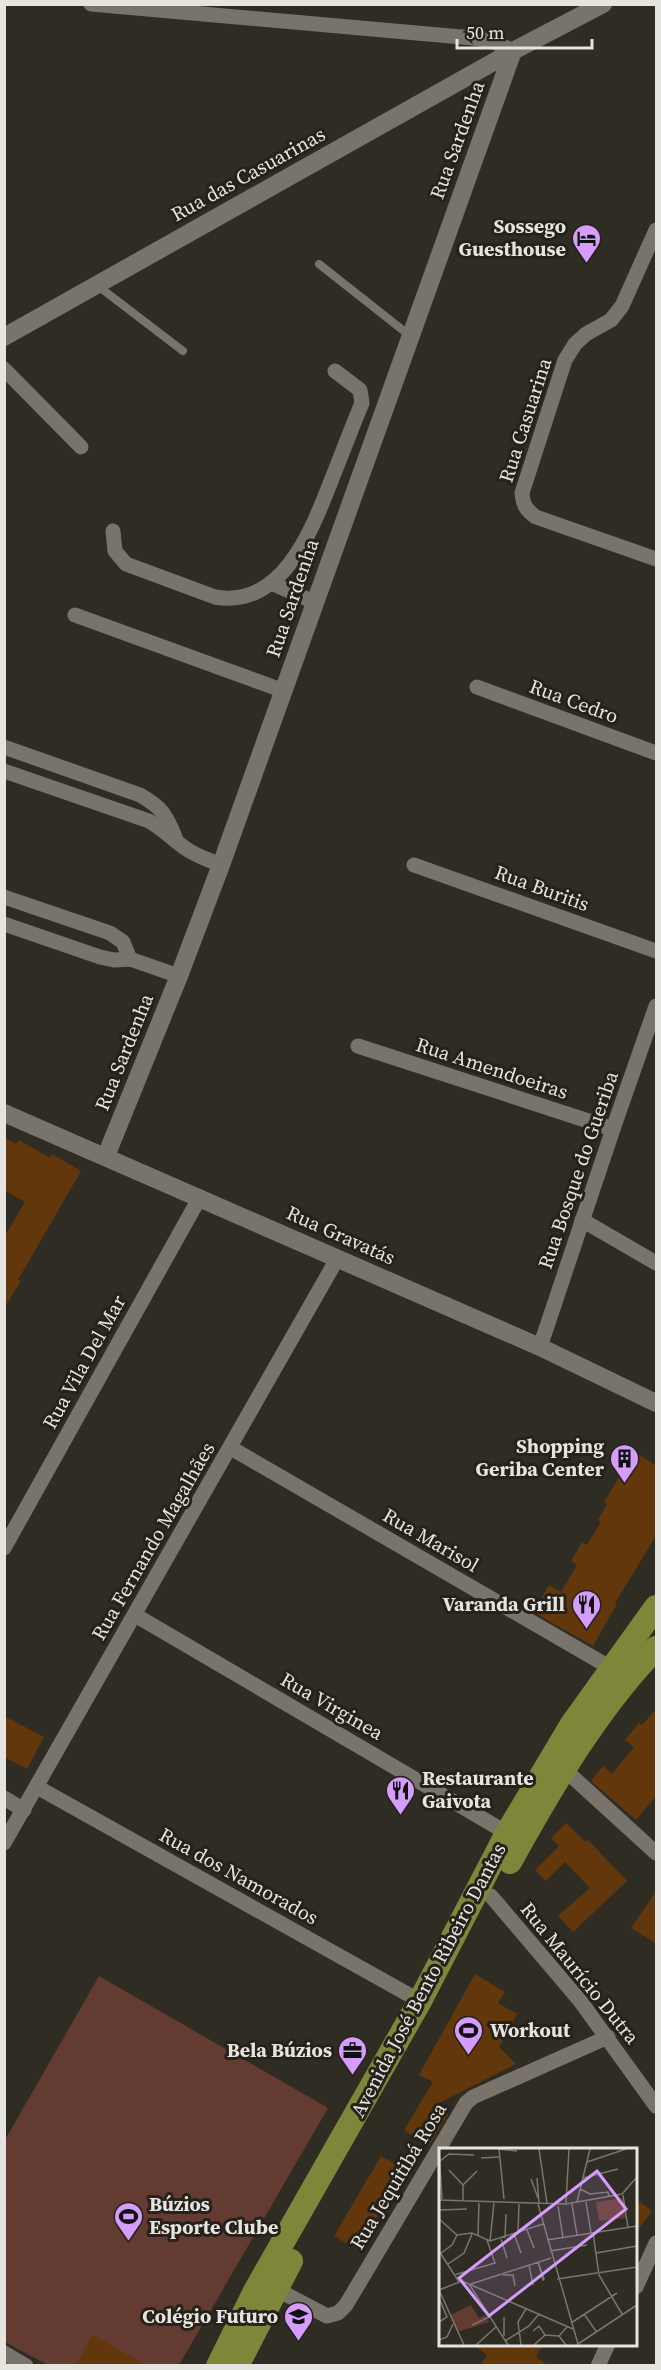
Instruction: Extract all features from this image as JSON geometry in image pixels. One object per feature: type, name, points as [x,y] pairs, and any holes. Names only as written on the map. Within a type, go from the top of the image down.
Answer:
[{"type":"main road","name":"Avenida José Bento Ribeiro Dantas","points":[[218,2366],[255,2291],[420,2001],[507,1833],[572,1724],[657,1607]]},
{"type":"main road","name":"Avenida José Bento Ribeiro Dantas","points":[[237,2366],[276,2289],[419,2035],[491,1896],[565,1770],[613,1700],[657,1647]]},
{"type":"street","points":[[91,4],[492,41],[513,51]]},
{"type":"street","name":"Rua das Casuarinas","points":[[4,337],[513,51],[603,4]]},
{"type":"street","name":"Rua Sardenha","points":[[106,1156],[221,865],[513,51]]},
{"type":"street","name":"Rua Casuarina","points":[[657,230],[622,306],[611,320],[586,334],[575,344],[565,360],[522,493],[522,503],[527,511],[536,517],[657,559]]},
{"type":"street","points":[[4,369],[81,447]]},
{"type":"street","points":[[113,531],[115,551],[126,564],[215,597],[230,600],[244,597],[271,583],[292,561],[317,518],[362,402],[360,390],[335,370]]},
{"type":"street","points":[[271,583],[314,602]]},
{"type":"street","points":[[75,615],[284,692]]},
{"type":"street","name":"Rua Cedro","points":[[477,687],[657,753]]},
{"type":"street","points":[[4,747],[148,800],[157,805],[168,818],[176,840]]},
{"type":"street","points":[[4,771],[134,815],[164,829],[195,855],[221,865]]},
{"type":"street","name":"Rua Buritis","points":[[414,865],[657,951]]},
{"type":"street","points":[[4,897],[111,933],[123,942],[130,959]]},
{"type":"street","points":[[4,924],[100,957],[114,960],[130,959],[179,976]]},
{"type":"street","name":"Rua Bosque do Gueriba","points":[[540,1347],[613,1129],[656,1012]]},
{"type":"street","name":"Rua Amendoeiras","points":[[358,1046],[613,1129]]},
{"type":"street","name":"Rua Gravatás","points":[[4,1113],[540,1347],[657,1403]]},
{"type":"street","name":"Rua Vila Del Mar","points":[[4,1548],[200,1197]]},
{"type":"street","points":[[582,1220],[657,1263]]},
{"type":"street","name":"Rua Fernando Magalhães","points":[[4,1843],[337,1259]]},
{"type":"street","name":"Rua Marisol","points":[[231,1448],[611,1668]]},
{"type":"street","name":"Rua Virginea","points":[[135,1615],[507,1833]]},
{"type":"street","points":[[565,1770],[657,1853]]},
{"type":"street","name":"Rua dos Namorados","points":[[37,1787],[420,2001]]},
{"type":"street","points":[[4,1798],[24,1810]]},
{"type":"street","name":"Rua Maurício Dutra","points":[[491,1896],[608,2037],[657,2106]]},
{"type":"street","name":"Rua Jequitibá Rosa","points":[[439,2148],[466,2103],[473,2097],[608,2037]]},
{"type":"street","name":"Rua Jequitibá Rosa","points":[[276,2289],[327,2316],[338,2313],[346,2305],[439,2148]]},
{"type":"street","points":[[637,2285],[657,2242]]},
{"type":"street","points":[[598,2366],[607,2346]]},
{"type":"street","points":[[4,2353],[26,2366]]},
{"type":"lane","points":[[319,264],[410,336]]},
{"type":"lane","points":[[97,285],[183,351]]},
{"type":"shaded area","name":"Búzios Esporte Clube","points":[[99,1976],[328,2108],[179,2365],[48,2365],[5,2342],[5,2140]]},
{"type":"building","points":[[4,1137],[16,1144],[19,1140],[50,1158],[52,1154],[81,1171],[4,1308],[4,1237],[25,1202],[4,1190]]},
{"type":"building","points":[[635,1452],[657,1466],[657,1534],[615,1603],[617,1604],[593,1646],[533,1612],[549,1585],[561,1592],[577,1565],[571,1561],[582,1542],[587,1545],[601,1522],[598,1520],[607,1504],[604,1502]]},
{"type":"building","points":[[657,1708],[657,1795],[636,1820],[591,1781],[603,1766],[612,1774],[634,1747],[625,1740],[639,1723],[642,1725]]},
{"type":"building","points":[[4,1716],[44,1737],[27,1769],[4,1757]]},
{"type":"building","points":[[566,1823],[586,1842],[588,1840],[627,1881],[573,1932],[558,1916],[590,1888],[565,1862],[546,1881],[535,1870],[559,1846],[551,1838]]},
{"type":"building","points":[[657,1890],[657,1944],[631,1928]]},
{"type":"building","name":"Workout","points":[[475,1974],[505,1992],[498,2003],[517,2014],[499,2047],[516,2064],[435,2105],[448,2114],[429,2146],[404,2130],[433,2082],[419,2075]]},
{"type":"building","points":[[381,2156],[404,2169],[358,2250],[334,2236]]},
{"type":"building","points":[[637,2200],[652,2211],[637,2232]]},
{"type":"building","points":[[93,2335],[148,2366],[75,2366]]},
{"type":"building","points":[[475,2346],[542,2346],[536,2357],[549,2366],[480,2366],[487,2355]]},
{"type":"place","name":"Sossego Guesthouse","points":[[587,264]]},
{"type":"place","name":"Shopping Geriba Center","points":[[625,1484]]},
{"type":"place","name":"Varanda Grill","points":[[586,1630]]},
{"type":"place","name":"Restaurante Gaivota","points":[[401,1816]]},
{"type":"place","name":"Workout","points":[[469,2056]]},
{"type":"place","name":"Bela Búzios","points":[[353,2076]]},
{"type":"place","name":"Búzios Esporte Clube","points":[[128,2242]]},
{"type":"place","name":"Colégio Futuro","points":[[299,2342]]}]
